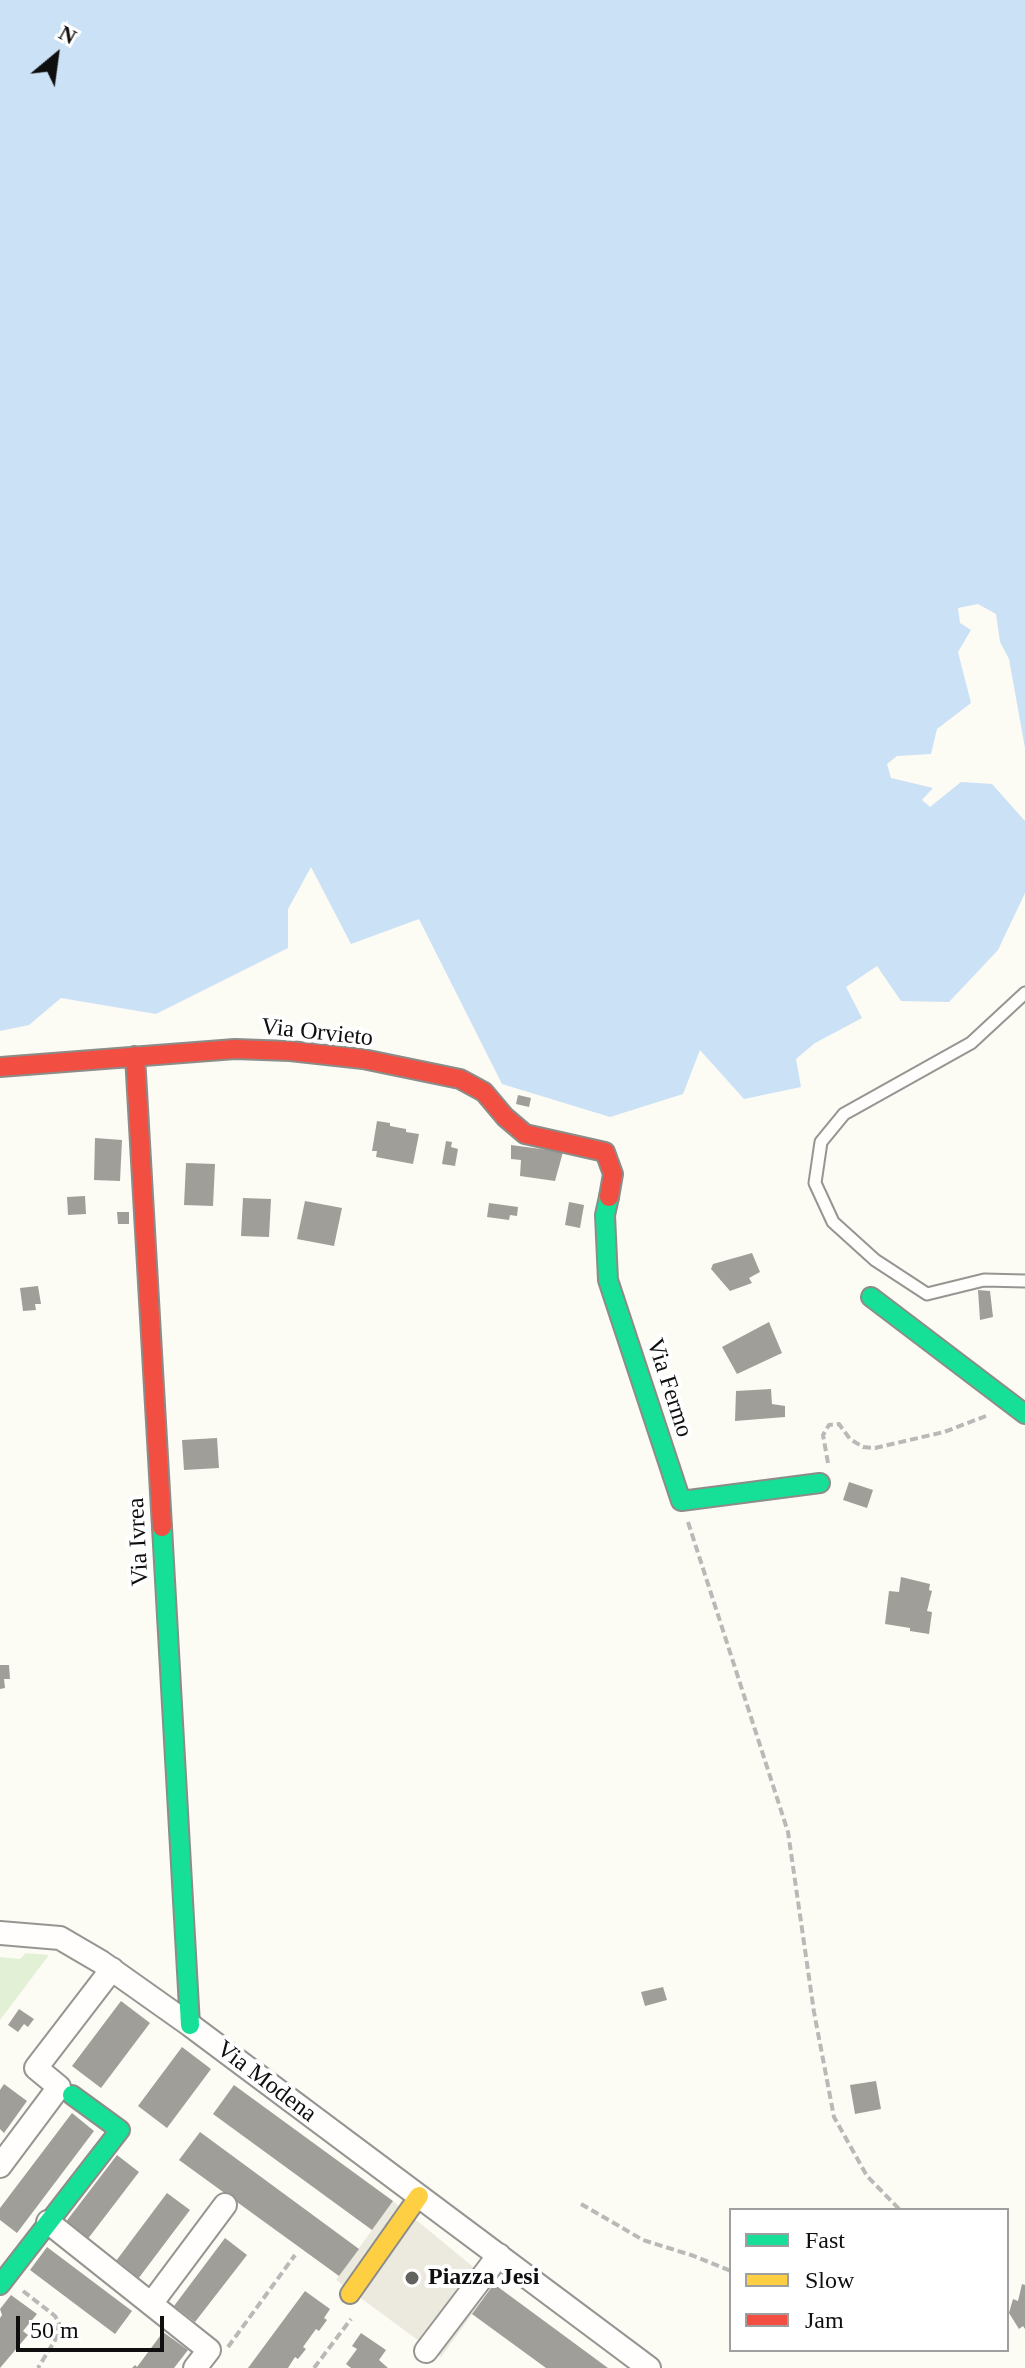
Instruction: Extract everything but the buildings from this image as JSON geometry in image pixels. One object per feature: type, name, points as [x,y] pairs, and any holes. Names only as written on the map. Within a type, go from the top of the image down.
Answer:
[{"type":"street","name":"Via Orvieto","points":[[0,1067],[235,1049],[290,1051],[377,1062],[460,1079],[484,1092],[505,1117],[525,1134],[605,1152]]},
{"type":"street","name":"Via Ivrea","points":[[135,1056],[190,2025]]},
{"type":"street","name":"Via Fermo","points":[[605,1152],[613,1174],[605,1215],[608,1280],[681,1501]]},
{"type":"street","points":[[871,1297],[1020,1410]]},
{"type":"street","points":[[681,1501],[820,1483]]},
{"type":"street","name":"Via Modena","points":[[0,1933],[60,1938],[112,1969],[649,2368]]},
{"type":"street","points":[[0,2166],[59,2087],[36,2068],[112,1969]]},
{"type":"street","points":[[3,2281],[120,2130],[72,2095]]},
{"type":"street","points":[[350,2294],[419,2196]]},
{"type":"street","points":[[151,2304],[225,2205]]},
{"type":"street","points":[[48,2222],[209,2350],[195,2368]]},
{"type":"street","points":[[426,2351],[499,2255]]},
{"type":"lane","points":[[1025,993],[971,1043],[844,1114],[821,1142],[815,1183],[833,1222],[875,1260],[927,1294],[984,1280],[1025,1281]]},
{"type":"path","points":[[820,1483],[828,1465],[823,1435],[829,1425],[839,1424],[850,1439],[863,1447],[875,1448],[1020,1410]]},
{"type":"path","points":[[681,1501],[788,1832],[814,2012],[834,2117],[867,2176],[898,2208]]},
{"type":"path","points":[[581,2204],[643,2240],[729,2270]]},
{"type":"path","points":[[222,2355],[295,2255]]},
{"type":"path","points":[[3,2281],[55,2316],[59,2323],[57,2337],[38,2368]]},
{"type":"path","points":[[314,2368],[354,2314]]},
{"type":"green space","points":[[24,1953],[49,1955],[0,2020],[0,1957],[20,1959]]},
{"type":"shaded area","name":"Piazza Jesi","points":[[393,2201],[494,2284],[441,2357],[336,2280]]},
{"type":"water","points":[[0,0],[1025,0],[1025,748],[1009,659],[1000,642],[996,614],[978,604],[958,608],[960,623],[971,630],[958,652],[971,703],[937,729],[931,754],[897,756],[887,764],[891,778],[933,788],[922,800],[930,807],[961,782],[992,784],[1025,821],[1025,893],[998,950],[949,1002],[901,1001],[877,966],[846,987],[862,1018],[815,1043],[796,1059],[801,1087],[744,1099],[700,1050],[683,1094],[610,1117],[502,1084],[419,919],[351,944],[311,867],[288,909],[288,948],[156,1014],[61,998],[29,1025],[0,1031]]},
{"type":"traffic: fast","points":[[609,1197],[605,1215],[608,1280],[681,1501],[820,1483]]},
{"type":"traffic: fast","points":[[871,1297],[1025,1414]]},
{"type":"traffic: fast","points":[[162,1527],[190,2025]]},
{"type":"traffic: fast","points":[[0,2285],[120,2130],[72,2095]]},
{"type":"traffic: slow","points":[[350,2294],[419,2196]]},
{"type":"traffic: jam","points":[[0,1067],[235,1049],[363,1059],[460,1079],[484,1092],[505,1117],[525,1134],[605,1152],[613,1174],[609,1197]]},
{"type":"traffic: jam","points":[[135,1056],[162,1527]]},
{"type":"place","name":"Piazza Jesi","points":[[412,2278]]}]
